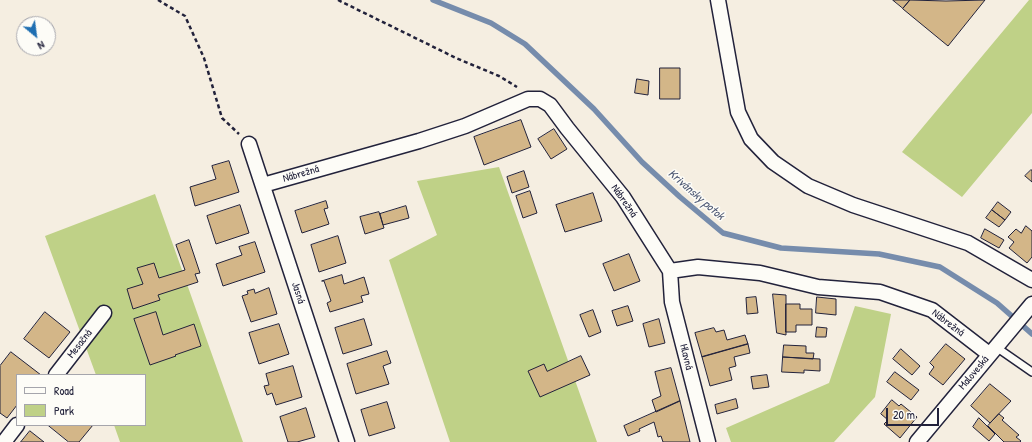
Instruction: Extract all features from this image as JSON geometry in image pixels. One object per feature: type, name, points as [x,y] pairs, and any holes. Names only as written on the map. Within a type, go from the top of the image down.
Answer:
[{"type":"street","points":[[718,0],[738,112],[751,139],[773,162],[808,186],[853,205],[968,243],[1032,280]]},
{"type":"street","name":"Nábrežná","points":[[263,185],[426,139],[465,126],[528,99],[540,99],[550,105],[623,197],[670,271],[698,267],[760,273],[818,287],[880,292],[932,310],[996,346]]},
{"type":"street","name":"Jasná","points":[[249,144],[347,442]]},
{"type":"street","name":"Hlavná","points":[[670,271],[672,302],[708,442]]},
{"type":"street","name":"Maloveská","points":[[917,442],[1032,304]]},
{"type":"street","name":"Mesačná","points":[[57,374],[104,313]]},
{"type":"street","points":[[4,442],[16,426]]},
{"type":"lane","points":[[996,346],[1032,372]]},
{"type":"path","points":[[158,0],[185,16],[204,58],[222,118],[249,144]]},
{"type":"path","points":[[338,0],[456,58],[499,76],[516,86],[528,99]]},
{"type":"green space","points":[[1029,0],[1032,0],[1032,113],[962,197],[902,152]]},
{"type":"green space","points":[[499,167],[597,442],[450,442],[389,260],[437,235],[417,181]]},
{"type":"green space","points":[[155,194],[243,442],[120,442],[114,426],[146,426],[146,374],[96,374],[45,236]]},
{"type":"green space","points":[[855,306],[891,314],[875,397],[834,442],[731,442],[726,428],[829,383]]},
{"type":"building","points":[[893,0],[910,0],[903,8]]},
{"type":"building","points":[[910,0],[985,0],[948,46],[903,9]]},
{"type":"building","points":[[660,68],[680,68],[680,99],[660,99]]},
{"type":"building","points":[[637,79],[649,81],[648,95],[635,93]]},
{"type":"building","points":[[521,120],[531,147],[484,165],[474,137]]},
{"type":"building","points":[[554,129],[567,149],[551,159],[538,139]]},
{"type":"building","points":[[229,161],[239,192],[195,206],[190,187],[216,179],[212,166]]},
{"type":"building","points":[[1032,170],[1032,182],[1025,176]]},
{"type":"building","points":[[524,171],[529,187],[512,193],[507,177]]},
{"type":"building","points":[[530,191],[537,213],[523,218],[516,196]]},
{"type":"building","points":[[593,193],[602,221],[565,232],[556,205]]},
{"type":"building","points":[[326,201],[328,208],[324,209],[329,224],[302,233],[295,211]]},
{"type":"building","points":[[998,202],[1011,212],[1005,220],[992,210]]},
{"type":"building","points":[[240,205],[249,233],[216,244],[207,216]]},
{"type":"building","points":[[406,206],[409,218],[383,225],[380,214]]},
{"type":"building","points":[[992,210],[1005,220],[999,227],[986,218]]},
{"type":"building","points":[[379,212],[384,228],[365,234],[360,217]]},
{"type":"building","points":[[1026,226],[1032,231],[1032,257],[1027,263],[1009,248],[1014,242],[1008,237],[1016,229],[1021,233]]},
{"type":"building","points":[[985,229],[1004,240],[999,248],[981,238]]},
{"type":"building","points":[[338,236],[346,263],[319,272],[311,245]]},
{"type":"building","points":[[189,240],[200,273],[195,274],[198,282],[158,295],[160,300],[133,309],[127,289],[143,284],[137,268],[154,263],[159,278],[185,270],[176,245]]},
{"type":"building","points":[[255,242],[265,272],[223,286],[216,264],[242,255],[239,247]]},
{"type":"building","points":[[629,254],[640,281],[614,291],[603,264]]},
{"type":"building","points":[[342,275],[344,284],[364,277],[369,294],[361,296],[363,302],[330,312],[327,303],[331,301],[324,281],[322,281]]},
{"type":"building","points":[[269,288],[277,314],[251,322],[242,296],[248,294],[247,291],[254,289],[255,293]]},
{"type":"building","points":[[773,294],[786,295],[786,335],[777,333]]},
{"type":"building","points":[[756,297],[758,313],[747,314],[746,298]]},
{"type":"building","points":[[817,297],[836,299],[836,315],[816,313]]},
{"type":"building","points":[[786,304],[800,304],[800,309],[812,309],[812,325],[796,325],[796,332],[786,332]]},
{"type":"building","points":[[628,306],[633,321],[617,326],[612,311]]},
{"type":"building","points":[[593,310],[601,332],[589,337],[580,315]]},
{"type":"building","points":[[45,312],[70,332],[49,358],[24,339]]},
{"type":"building","points":[[156,312],[163,335],[194,324],[201,346],[150,365],[134,319]]},
{"type":"building","points":[[364,319],[372,345],[343,354],[335,328]]},
{"type":"building","points":[[659,319],[665,343],[649,347],[643,324]]},
{"type":"building","points":[[279,324],[289,354],[259,364],[249,333]]},
{"type":"building","points":[[817,327],[827,328],[826,337],[816,337]]},
{"type":"building","points":[[714,328],[716,332],[724,330],[727,340],[745,335],[748,344],[702,357],[695,333]]},
{"type":"building","points":[[748,344],[750,353],[734,357],[736,366],[729,368],[732,380],[710,386],[702,357]]},
{"type":"building","points":[[946,344],[965,359],[943,385],[929,374],[934,367],[930,363]]},
{"type":"building","points":[[784,345],[806,346],[806,353],[814,353],[813,359],[783,357]]},
{"type":"building","points":[[901,349],[920,366],[912,375],[893,359]]},
{"type":"building","points":[[387,351],[391,363],[383,366],[389,384],[356,394],[347,364]]},
{"type":"building","points":[[11,352],[40,374],[16,374],[16,406],[7,418],[0,413],[0,366]]},
{"type":"building","points":[[581,356],[590,375],[540,397],[528,371],[544,364],[547,371]]},
{"type":"building","points":[[783,357],[820,359],[820,371],[804,370],[804,373],[782,372]]},
{"type":"building","points":[[293,366],[302,397],[276,405],[272,393],[267,395],[264,386],[269,385],[266,374]]},
{"type":"building","points":[[671,368],[680,401],[656,412],[652,400],[661,396],[655,372]]},
{"type":"building","points":[[895,372],[919,390],[911,400],[887,382]]},
{"type":"building","points":[[767,375],[769,387],[753,389],[751,377]]},
{"type":"building","points":[[990,384],[1011,401],[990,423],[971,406]]},
{"type":"building","points":[[736,399],[738,408],[717,414],[715,405]]},
{"type":"building","points":[[892,400],[899,406],[901,404],[917,417],[900,438],[884,424],[888,420],[881,414]]},
{"type":"building","points":[[680,401],[690,442],[663,442],[661,436],[658,437],[654,422],[639,429],[640,431],[628,436],[624,426]]},
{"type":"building","points":[[387,402],[395,428],[369,436],[361,410]]},
{"type":"building","points":[[306,408],[315,437],[297,442],[288,442],[280,417]]},
{"type":"building","points":[[999,414],[1004,418],[1002,420],[1019,435],[1016,437],[1021,441],[1020,442],[1004,442],[988,426]]},
{"type":"building","points":[[979,418],[995,434],[989,441],[973,427]]},
{"type":"building","points":[[49,426],[92,426],[79,442],[69,442]]},
{"type":"building","points":[[30,431],[44,442],[21,442]]},
{"type":"waterway","name":"Krivánsky potok","points":[[433,0],[491,23],[525,44],[594,109],[642,162],[680,197],[723,233],[781,248],[879,254],[940,267],[997,303],[1032,334]]}]
